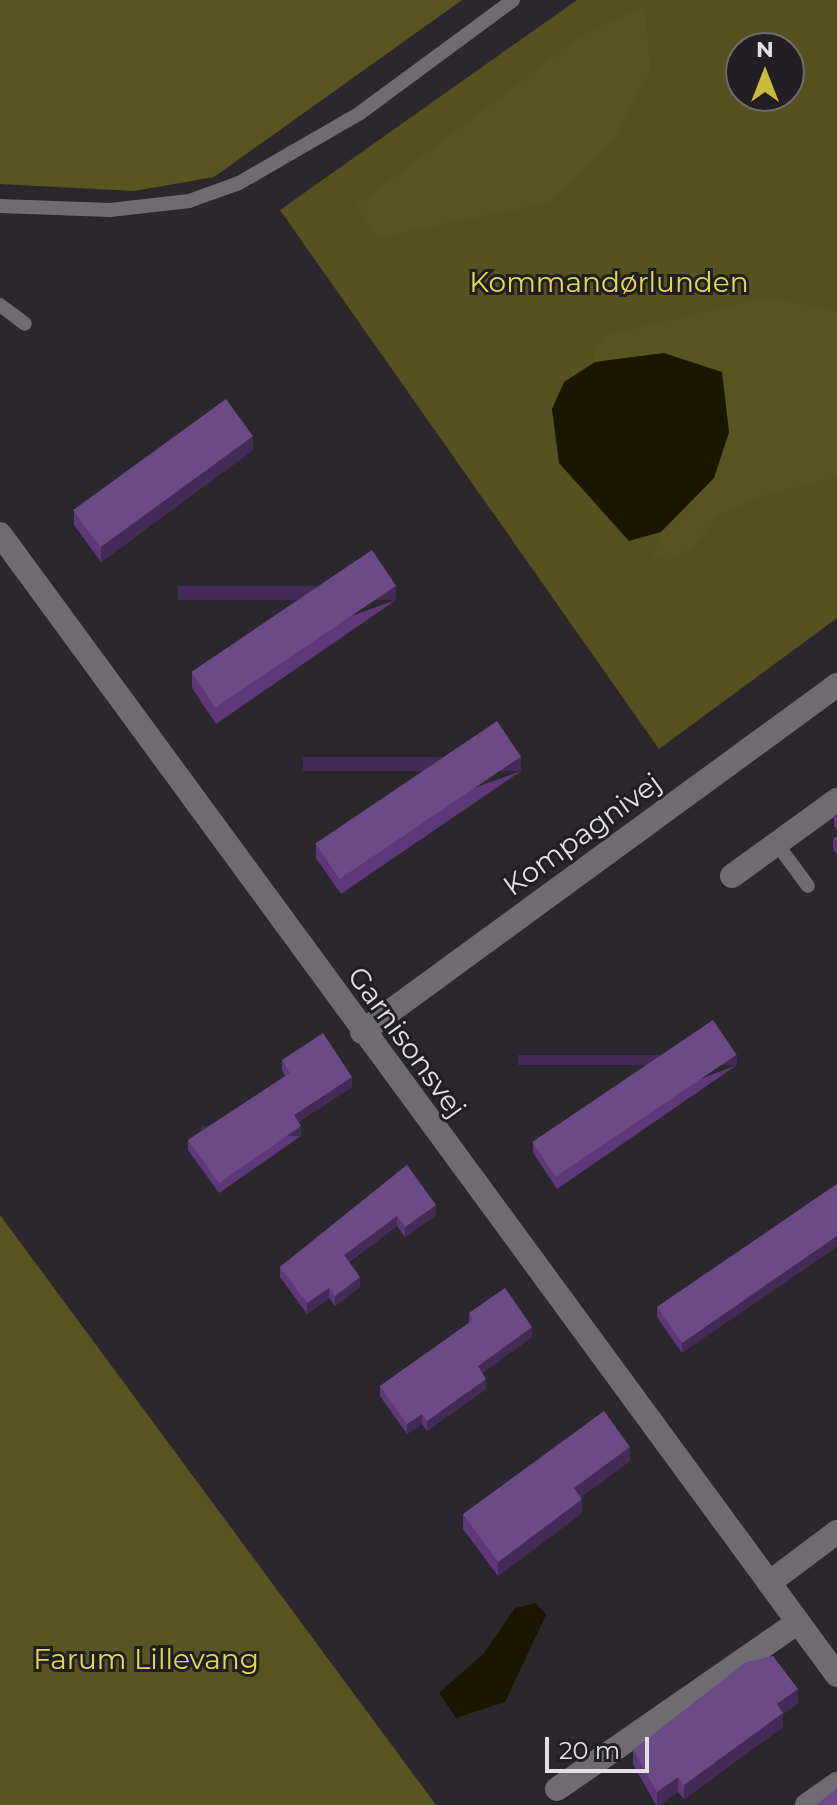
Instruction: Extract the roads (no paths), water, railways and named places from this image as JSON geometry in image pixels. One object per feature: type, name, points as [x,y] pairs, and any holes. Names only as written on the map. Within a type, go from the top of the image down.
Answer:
[{"type":"street","name":"Garnisonsvej","points":[[0,534],[362,1032],[837,1675]]},
{"type":"street","name":"Kompagnivej","points":[[362,1032],[837,685]]},
{"type":"street","points":[[732,876],[837,800]]},
{"type":"street","points":[[769,1583],[837,1532]]},
{"type":"street","points":[[557,1789],[798,1622]]},
{"type":"street","points":[[807,1805],[837,1784]]},
{"type":"lane","points":[[0,206],[110,210],[189,201],[239,183],[360,113],[513,0]]},
{"type":"lane","points":[[0,305],[25,324]]},
{"type":"lane","points":[[777,844],[808,886]]},
{"type":"park label","name":"Kommandørlunden","points":[[609,282]]},
{"type":"park label","name":"Farum Lillevang","points":[[146,1659]]}]
